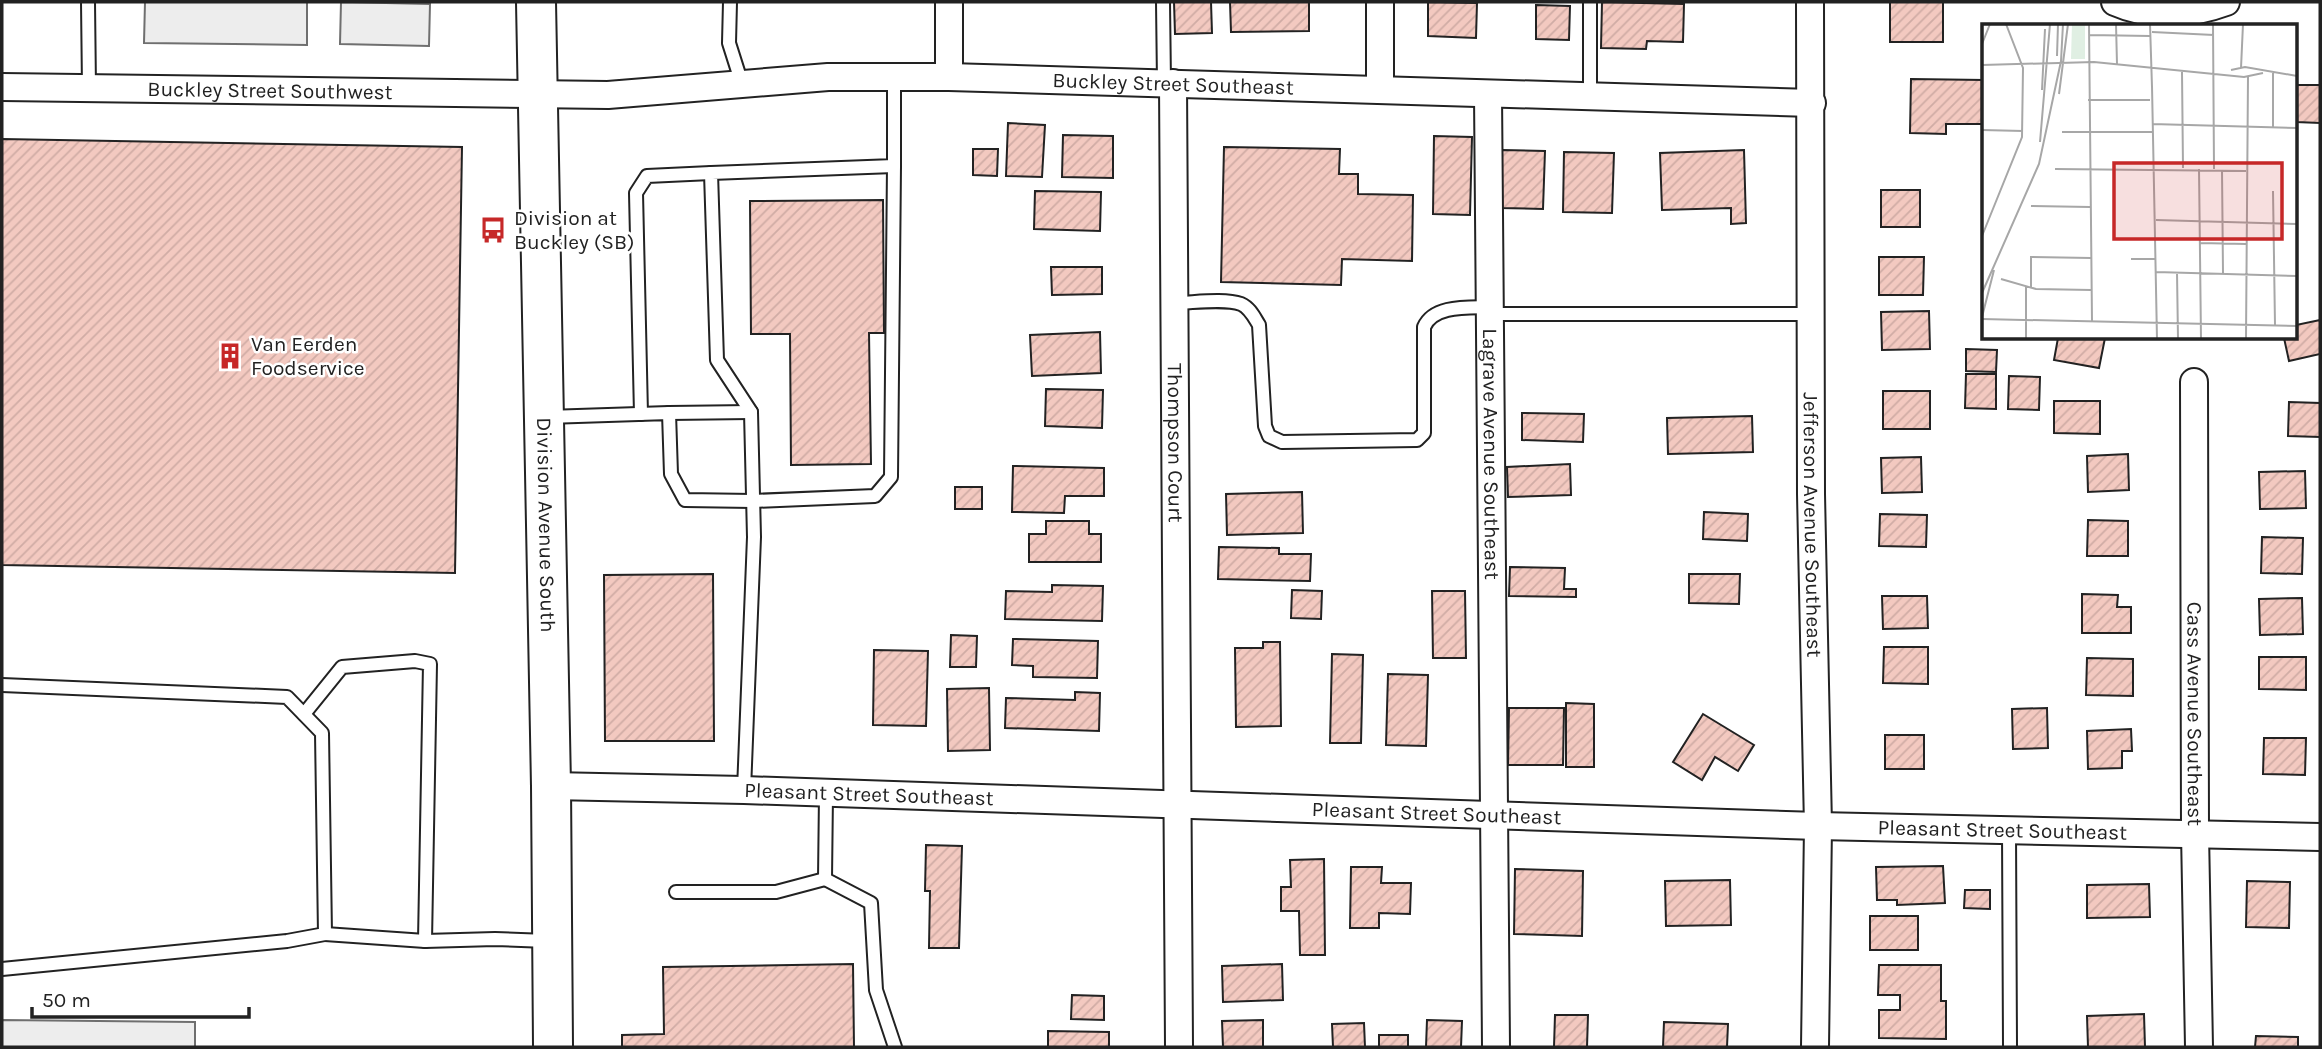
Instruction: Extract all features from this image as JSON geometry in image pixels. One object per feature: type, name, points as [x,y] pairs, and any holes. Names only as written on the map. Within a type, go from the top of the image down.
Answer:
[{"type":"main road","name":"Division Avenue South","points":[[536,2],[545,417],[553,1047]]},
{"type":"street","points":[[949,2],[949,76]]},
{"type":"street","points":[[1380,2],[1380,90]]},
{"type":"street","name":"Jefferson Avenue Southeast","points":[[1811,2],[1811,494],[1818,826],[1815,1047]]},
{"type":"street","points":[[2115,2],[2164,14],[2203,10],[2226,2]]},
{"type":"street","name":"Buckley Street Southeast","points":[[537,93],[608,95],[828,77],[949,76],[1812,103]]},
{"type":"street","name":"Thompson Court","points":[[1168,83],[1173,303],[1179,1047]]},
{"type":"street","name":"Buckley Street Southwest","points":[[2,87],[537,93]]},
{"type":"street","name":"Lagrave Avenue Southeast","points":[[1488,94],[1496,1047]]},
{"type":"street","name":"Cass Avenue Southeast","points":[[2194,382],[2195,833],[2199,1047]]},
{"type":"street","name":"Pleasant Street Southeast","points":[[551,786],[1818,826],[2320,837]]},
{"type":"lane","points":[[88,2],[89,88]]},
{"type":"lane","points":[[730,2],[729,43],[741,84]]},
{"type":"lane","points":[[1163,2],[1168,83]]},
{"type":"lane","points":[[1590,2],[1590,97]]},
{"type":"lane","points":[[670,413],[671,474],[685,500],[753,501],[875,496],[891,477],[894,77]]},
{"type":"lane","points":[[641,414],[636,193],[647,176],[894,166]]},
{"type":"lane","points":[[711,173],[717,360],[751,412],[754,537],[744,790]]},
{"type":"lane","points":[[1173,303],[1242,304],[1252,312],[1259,325],[1265,426],[1269,436],[1282,442],[1417,440],[1424,433],[1424,327],[1434,314],[1462,308],[1491,311],[1811,314]]},
{"type":"lane","points":[[545,417],[751,412]]},
{"type":"lane","points":[[304,714],[342,667],[415,661],[430,664],[425,941]]},
{"type":"lane","points":[[2,685],[287,697],[322,733],[325,934]]},
{"type":"lane","points":[[825,878],[826,793]]},
{"type":"lane","points":[[2009,830],[2010,1047]]},
{"type":"lane","points":[[676,892],[776,892],[825,878],[871,903],[876,990],[895,1047]]},
{"type":"lane","points":[[2,969],[287,941],[325,934],[425,941],[551,941]]},
{"type":"shaded area","points":[[145,2],[307,2],[307,45],[144,43]]},
{"type":"shaded area","points":[[341,2],[430,4],[429,46],[340,44]]},
{"type":"shaded area","points":[[2,1020],[195,1022],[195,1047],[2,1047]]},
{"type":"building","points":[[1174,2],[1211,2],[1212,33],[1175,34]]},
{"type":"building","points":[[1230,2],[1309,2],[1309,31],[1231,32]]},
{"type":"building","points":[[1428,2],[1477,3],[1476,38],[1428,36]]},
{"type":"building","points":[[1602,2],[1684,4],[1683,42],[1647,41],[1646,49],[1601,48]]},
{"type":"building","points":[[1890,2],[1943,2],[1943,42],[1890,42]]},
{"type":"building","points":[[1536,5],[1570,6],[1569,40],[1536,39]]},
{"type":"building","points":[[1911,79],[1982,80],[1982,124],[1946,124],[1946,134],[1910,133]]},
{"type":"building","points":[[2298,85],[2320,85],[2320,123],[2298,122]]},
{"type":"building","points":[[1008,123],[1045,125],[1042,177],[1006,176]]},
{"type":"building","points":[[1063,135],[1113,136],[1113,178],[1062,177]]},
{"type":"building","points":[[1434,136],[1472,137],[1470,215],[1433,214]]},
{"type":"building","name":"Van Eerden Foodservice","points":[[2,139],[462,147],[455,573],[2,565]]},
{"type":"building","points":[[1224,147],[1340,149],[1339,174],[1358,174],[1358,194],[1413,195],[1412,261],[1342,259],[1341,285],[1221,282]]},
{"type":"building","points":[[973,149],[998,149],[997,176],[973,175]]},
{"type":"building","points":[[1502,150],[1545,151],[1543,209],[1500,208]]},
{"type":"building","points":[[1744,150],[1746,223],[1731,224],[1731,208],[1662,210],[1660,153]]},
{"type":"building","points":[[1564,152],[1614,153],[1612,213],[1563,212]]},
{"type":"building","points":[[1881,190],[1920,190],[1920,227],[1881,227]]},
{"type":"building","points":[[1035,191],[1101,192],[1100,231],[1034,229]]},
{"type":"building","points":[[883,200],[884,333],[869,333],[871,464],[791,465],[790,334],[751,334],[750,201]]},
{"type":"building","points":[[1879,257],[1924,257],[1923,295],[1879,295]]},
{"type":"building","points":[[1051,267],[1102,267],[1102,294],[1052,295]]},
{"type":"building","points":[[1929,311],[1930,349],[1882,350],[1881,312]]},
{"type":"building","points":[[2320,320],[2320,354],[2289,361],[2284,340],[2298,340],[2298,325]]},
{"type":"building","points":[[1100,332],[1101,373],[1032,376],[1030,335]]},
{"type":"building","points":[[2058,340],[2105,340],[2099,368],[2054,360]]},
{"type":"building","points":[[1966,349],[1997,350],[1996,372],[1966,371]]},
{"type":"building","points":[[1966,374],[1996,374],[1996,409],[1965,408]]},
{"type":"building","points":[[2009,376],[2040,377],[2039,410],[2008,409]]},
{"type":"building","points":[[1046,389],[1103,390],[1102,428],[1045,426]]},
{"type":"building","points":[[1883,391],[1930,391],[1930,429],[1883,429]]},
{"type":"building","points":[[2054,401],[2100,401],[2100,434],[2054,433]]},
{"type":"building","points":[[2289,402],[2320,403],[2320,437],[2288,436]]},
{"type":"building","points":[[1522,413],[1584,414],[1583,442],[1522,440]]},
{"type":"building","points":[[1752,416],[1753,452],[1668,454],[1667,418]]},
{"type":"building","points":[[2128,454],[2129,490],[2088,492],[2087,456]]},
{"type":"building","points":[[1921,457],[1922,492],[1882,493],[1881,458]]},
{"type":"building","points":[[1570,464],[1571,495],[1508,497],[1507,467]]},
{"type":"building","points":[[1013,466],[1104,468],[1104,496],[1065,496],[1064,513],[1012,512]]},
{"type":"building","points":[[2305,471],[2306,508],[2260,509],[2259,472]]},
{"type":"building","points":[[955,487],[982,487],[982,509],[955,509]]},
{"type":"building","points":[[1302,492],[1303,533],[1227,535],[1226,494]]},
{"type":"building","points":[[1704,512],[1748,514],[1747,541],[1703,539]]},
{"type":"building","points":[[1880,514],[1927,515],[1926,547],[1879,546]]},
{"type":"building","points":[[2088,520],[2128,521],[2128,556],[2087,556]]},
{"type":"building","points":[[1046,521],[1089,521],[1089,534],[1101,534],[1101,562],[1029,562],[1029,534],[1046,534]]},
{"type":"building","points":[[2262,537],[2303,538],[2302,574],[2261,573]]},
{"type":"building","points":[[1219,547],[1279,548],[1279,554],[1311,554],[1310,581],[1218,579]]},
{"type":"building","points":[[1510,567],[1565,568],[1564,589],[1576,589],[1576,597],[1509,596]]},
{"type":"building","points":[[713,574],[714,741],[605,741],[604,575]]},
{"type":"building","points":[[1689,574],[1740,574],[1739,604],[1689,603]]},
{"type":"building","points":[[1052,585],[1103,586],[1102,621],[1005,619],[1006,591],[1052,592]]},
{"type":"building","points":[[1292,590],[1322,591],[1321,619],[1291,618]]},
{"type":"building","points":[[1432,591],[1465,591],[1466,658],[1433,658]]},
{"type":"building","points":[[2082,594],[2118,595],[2117,607],[2131,607],[2131,633],[2082,633]]},
{"type":"building","points":[[1882,596],[1927,596],[1928,628],[1883,629]]},
{"type":"building","points":[[2302,598],[2303,634],[2260,635],[2259,599]]},
{"type":"building","points":[[951,635],[977,636],[976,667],[950,667]]},
{"type":"building","points":[[1013,639],[1098,641],[1097,678],[1033,677],[1033,666],[1012,665]]},
{"type":"building","points":[[1263,642],[1280,642],[1281,726],[1236,727],[1235,648],[1263,648]]},
{"type":"building","points":[[1884,647],[1928,647],[1928,684],[1883,683]]},
{"type":"building","points":[[874,650],[928,651],[926,726],[873,725]]},
{"type":"building","points":[[1332,654],[1363,655],[1361,743],[1330,743]]},
{"type":"building","points":[[2259,657],[2306,657],[2306,690],[2259,689]]},
{"type":"building","points":[[2087,658],[2133,659],[2133,696],[2086,695]]},
{"type":"building","points":[[1388,674],[1428,675],[1426,746],[1386,745]]},
{"type":"building","points":[[989,688],[990,750],[948,751],[947,689]]},
{"type":"building","points":[[1075,692],[1100,693],[1099,731],[1005,728],[1006,698],[1075,700]]},
{"type":"building","points":[[1566,703],[1594,704],[1594,767],[1566,767]]},
{"type":"building","points":[[1509,708],[1564,708],[1563,765],[1508,765]]},
{"type":"building","points":[[2047,708],[2048,748],[2013,749],[2012,709]]},
{"type":"building","points":[[1703,714],[1754,745],[1738,771],[1715,757],[1702,780],[1673,762]]},
{"type":"building","points":[[2131,729],[2132,751],[2122,751],[2122,768],[2088,769],[2087,731]]},
{"type":"building","points":[[1885,735],[1924,735],[1924,769],[1885,769]]},
{"type":"building","points":[[2264,738],[2306,738],[2305,775],[2263,774]]},
{"type":"building","points":[[926,845],[962,846],[959,948],[929,948],[930,891],[925,891]]},
{"type":"building","points":[[1324,859],[1325,955],[1300,955],[1299,911],[1281,911],[1281,887],[1291,887],[1290,860]]},
{"type":"building","points":[[1943,866],[1945,903],[1897,905],[1897,900],[1877,900],[1876,867]]},
{"type":"building","points":[[1351,867],[1382,867],[1381,883],[1411,883],[1410,914],[1379,913],[1379,928],[1350,928]]},
{"type":"building","points":[[1515,869],[1583,871],[1582,936],[1514,934]]},
{"type":"building","points":[[1730,880],[1731,925],[1666,926],[1665,881]]},
{"type":"building","points":[[2247,881],[2290,882],[2289,928],[2246,927]]},
{"type":"building","points":[[2149,884],[2150,917],[2087,918],[2087,885]]},
{"type":"building","points":[[1965,890],[1990,890],[1990,909],[1964,908]]},
{"type":"building","points":[[1870,916],[1918,916],[1918,950],[1870,950]]},
{"type":"building","points":[[853,964],[854,1047],[622,1047],[622,1035],[664,1034],[663,967]]},
{"type":"building","points":[[1282,964],[1283,1000],[1223,1002],[1222,966]]},
{"type":"building","points":[[1879,965],[1941,965],[1941,1001],[1946,1001],[1946,1039],[1879,1038],[1879,1010],[1900,1010],[1900,995],[1878,995]]},
{"type":"building","points":[[1072,995],[1104,996],[1104,1020],[1071,1019]]},
{"type":"building","points":[[2144,1014],[2145,1047],[2088,1047],[2087,1016]]},
{"type":"building","points":[[1555,1015],[1588,1015],[1587,1047],[1554,1047]]},
{"type":"building","points":[[1263,1020],[1263,1047],[1223,1047],[1222,1021]]},
{"type":"building","points":[[1427,1020],[1462,1021],[1461,1047],[1426,1047]]},
{"type":"building","points":[[1664,1022],[1728,1024],[1727,1047],[1663,1047]]},
{"type":"building","points":[[1364,1023],[1365,1047],[1333,1047],[1332,1024]]},
{"type":"building","points":[[1048,1031],[1109,1032],[1109,1047],[1048,1047]]},
{"type":"building","points":[[1379,1035],[1408,1035],[1408,1047],[1379,1047]]},
{"type":"building","points":[[2256,1036],[2298,1037],[2298,1047],[2255,1047]]},
{"type":"place","name":"Division at Buckley (SB)","points":[[493,230]]},
{"type":"place","name":"Van Eerden Foodservice","points":[[230,356]]}]
